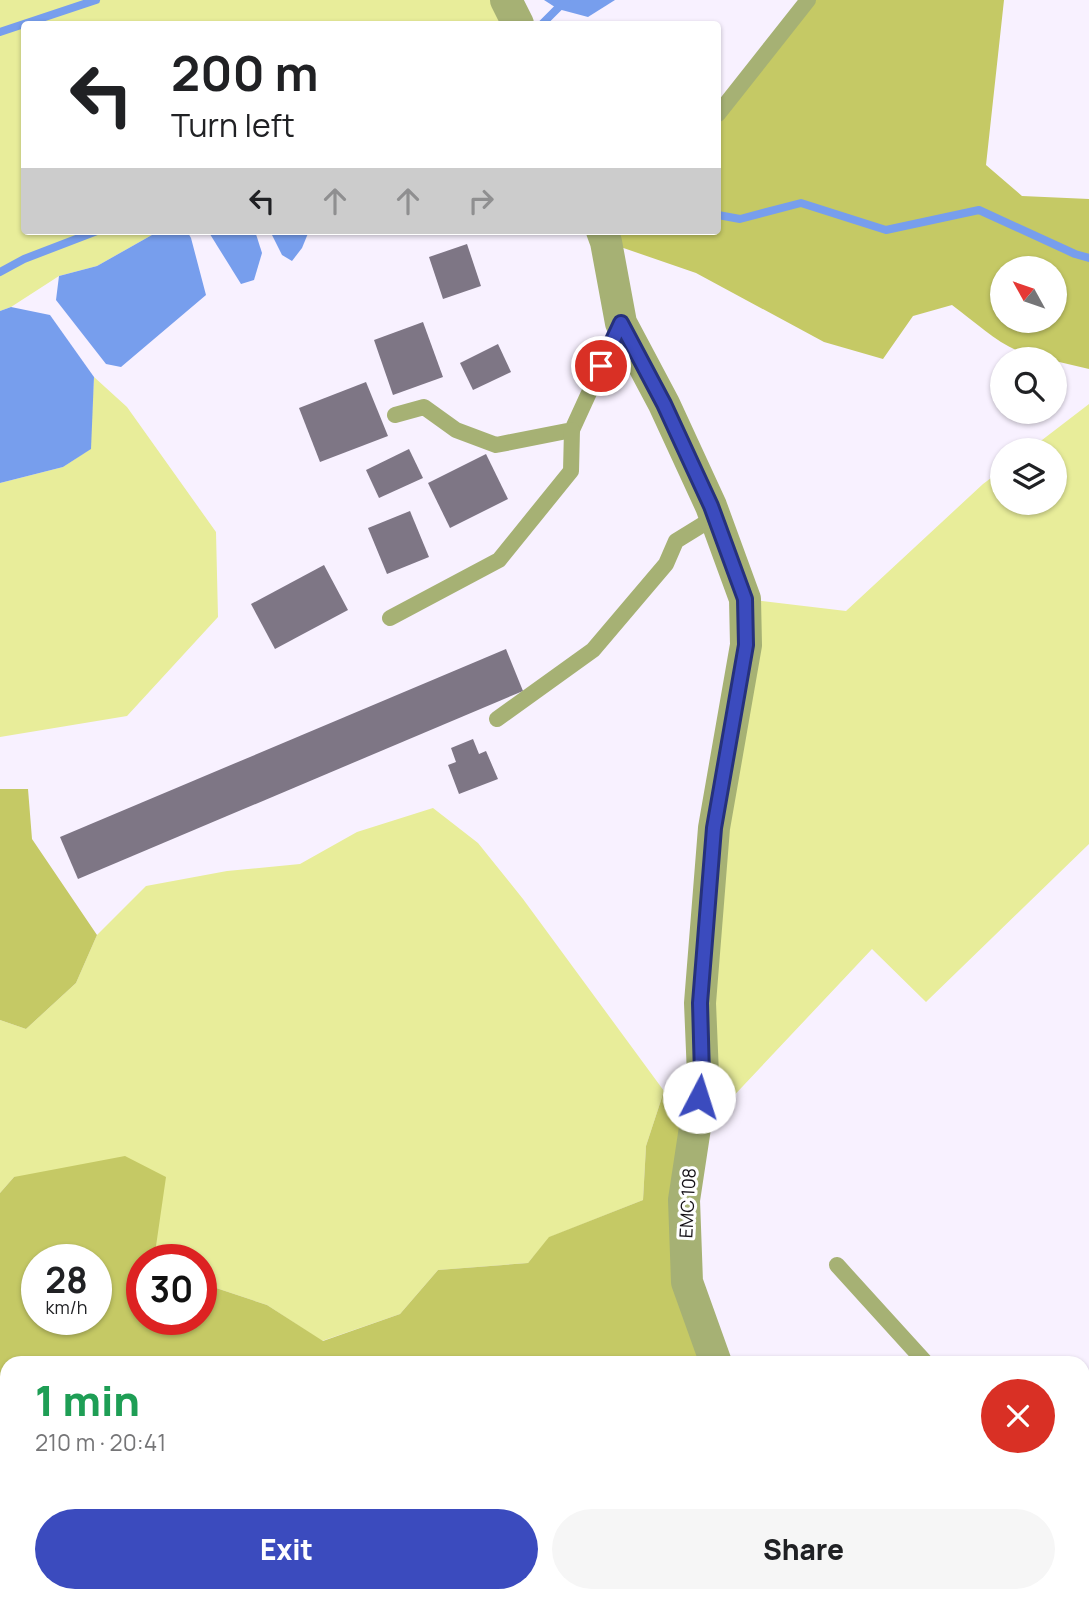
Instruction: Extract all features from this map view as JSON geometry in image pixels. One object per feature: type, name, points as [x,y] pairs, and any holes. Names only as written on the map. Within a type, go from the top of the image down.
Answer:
[{"type":"street","points":[[506,0],[516,21]]},
{"type":"street","name":"EMC 108","points":[[607,235],[621,323],[664,404],[715,517],[745,599],[746,645],[714,828],[700,1003],[702,1075],[684,1200],[687,1282],[713,1356]]},
{"type":"lane","points":[[721,110],[807,0]]},
{"type":"lane","points":[[390,618],[499,560],[571,471],[572,430],[621,323]]},
{"type":"lane","points":[[395,415],[424,407],[456,430],[496,446],[572,430]]},
{"type":"lane","points":[[497,719],[593,650],[666,564],[676,541],[715,517]]},
{"type":"lane","points":[[837,1265],[920,1356]]},
{"type":"green space","points":[[0,0],[506,0],[516,21],[21,21],[21,235],[152,235],[97,266],[59,276],[11,307],[0,311]]},
{"type":"green space","points":[[808,0],[1004,0],[986,165],[1022,196],[1089,199],[1089,369],[1067,364],[1067,347],[1009,347],[988,333],[952,305],[913,316],[883,359],[824,342],[696,273],[606,242],[610,235],[721,235],[721,110]]},
{"type":"green space","points":[[94,377],[127,407],[216,532],[218,617],[127,716],[0,737],[0,483],[63,467],[90,449]]},
{"type":"green space","points":[[1089,404],[1089,844],[926,1002],[872,949],[693,1139],[745,599],[846,611],[990,479],[990,515],[1067,515],[1067,438],[1045,438],[1063,424],[1067,424],[1067,421]]},
{"type":"green space","points":[[0,789],[28,789],[32,839],[97,935],[76,983],[26,1029],[0,1020]]},
{"type":"green space","points":[[433,808],[478,843],[523,899],[664,1091],[646,1146],[643,1200],[550,1237],[528,1263],[438,1270],[400,1314],[322,1341],[267,1305],[217,1288],[217,1244],[138,1244],[14,1177],[0,1193],[0,1020],[26,1029],[76,983],[97,935],[146,886],[227,871],[300,864],[357,832]]},
{"type":"green space","points":[[703,1075],[684,1200],[715,1356],[0,1356],[0,1193],[14,1177],[125,1156],[166,1177],[156,1244],[126,1244],[126,1335],[217,1335],[217,1288],[267,1305],[323,1341],[400,1314],[438,1270],[528,1263],[549,1237],[643,1200],[646,1146],[664,1091]]},
{"type":"water","points":[[544,0],[615,0],[588,17],[558,9]]},
{"type":"water","points":[[152,235],[189,235],[206,295],[121,367],[106,364],[56,300],[59,276],[97,266]]},
{"type":"water","points":[[210,235],[256,235],[262,253],[254,280],[241,284]]},
{"type":"water","points":[[272,235],[307,235],[292,261],[282,255]]},
{"type":"water","points":[[11,307],[50,315],[94,377],[91,449],[63,467],[0,483],[0,311]]},
{"type":"building","points":[[467,244],[481,286],[443,299],[429,257]]},
{"type":"building","points":[[423,322],[443,377],[393,395],[374,340]]},
{"type":"building","points":[[498,344],[511,372],[473,390],[460,363]]},
{"type":"building","points":[[366,382],[388,436],[320,462],[299,408]]},
{"type":"building","points":[[409,449],[423,478],[379,498],[366,470]]},
{"type":"building","points":[[486,454],[508,499],[450,528],[428,483]]},
{"type":"building","points":[[410,511],[429,557],[387,574],[368,528]]},
{"type":"building","points":[[324,565],[348,610],[275,649],[251,604]]},
{"type":"building","points":[[506,649],[523,691],[78,879],[60,837]]},
{"type":"building","points":[[473,739],[479,754],[486,751],[498,779],[459,794],[448,765],[456,762],[451,748]]},
{"type":"waterway","points":[[33,21],[96,0]]},
{"type":"waterway","points":[[545,21],[566,0]]},
{"type":"waterway","points":[[0,32],[21,25]]},
{"type":"waterway","points":[[721,216],[740,219],[801,203],[886,230],[979,210],[1089,258]]},
{"type":"waterway","points":[[0,272],[24,259],[87,235]]},
{"type":"route","points":[[601,366],[621,323],[664,404],[711,506],[745,599],[746,645],[714,828],[700,1003],[702,1075],[699,1097]]}]
